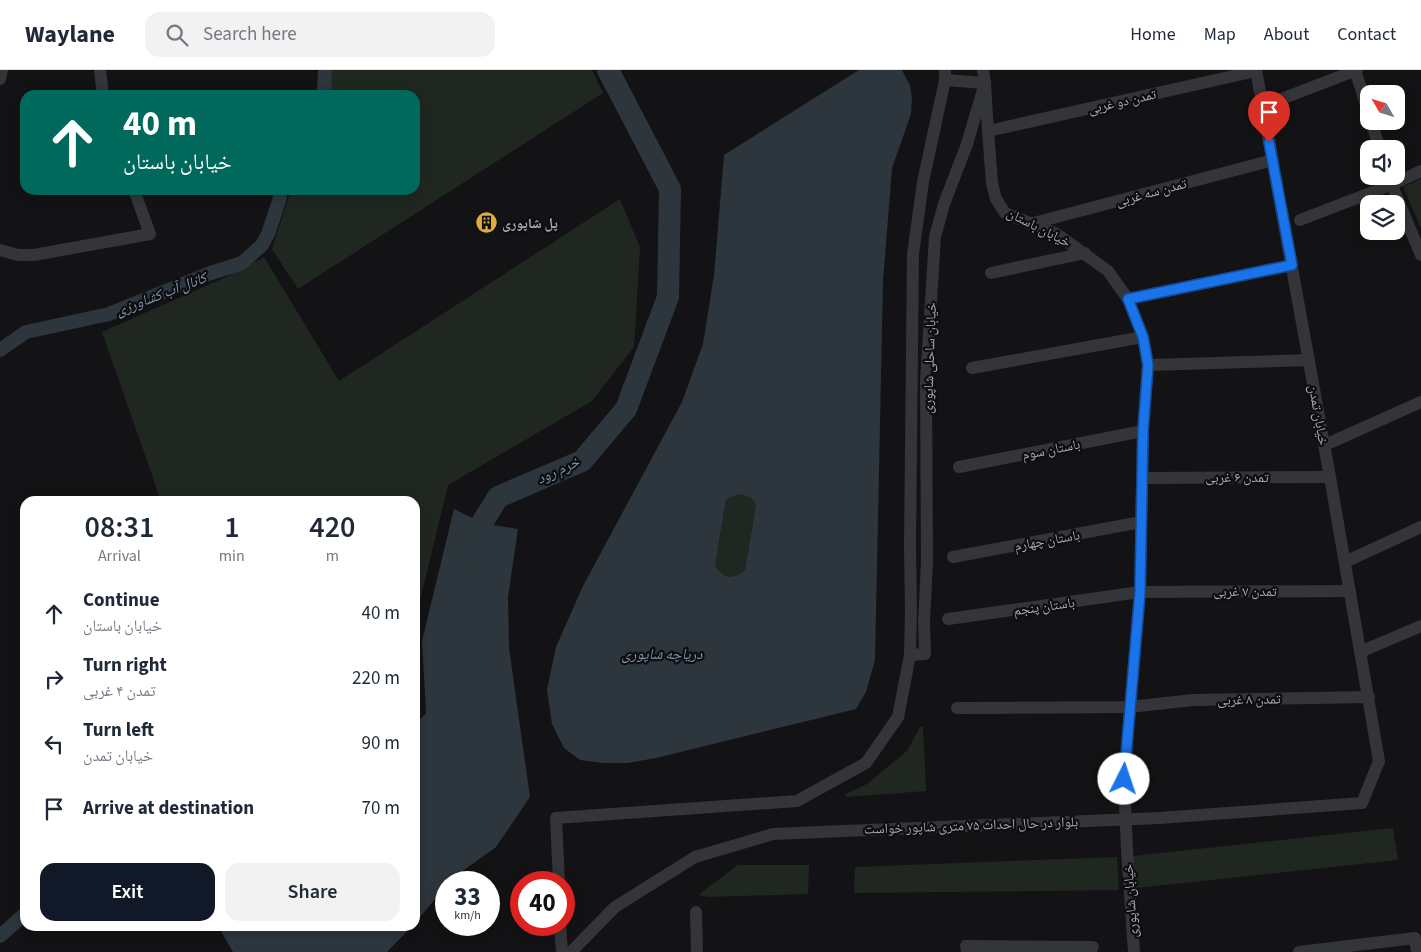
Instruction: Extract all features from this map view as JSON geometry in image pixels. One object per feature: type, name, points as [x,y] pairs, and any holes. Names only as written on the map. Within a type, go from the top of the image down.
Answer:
[{"type":"street","points":[[0,79],[2,70]]},
{"type":"street","points":[[100,70],[102,90]]},
{"type":"street","points":[[1263,106],[1356,70],[1360,85]]},
{"type":"street","name":"خیابان تمدن","points":[[1256,71],[1330,477],[1379,761]]},
{"type":"street","name":"تمدن دو غربی","points":[[988,131],[1256,71]]},
{"type":"street","points":[[945,75],[984,76]]},
{"type":"street","name":"خیابان ساحلی شاپوری","points":[[945,75],[923,182],[913,254],[910,655],[925,654],[924,622],[927,562],[926,381],[935,237],[944,204],[966,144],[984,76]]},
{"type":"street","name":"خیابان باستان","points":[[984,76],[992,183],[996,199],[1005,213],[1057,234],[1108,271],[1128,299],[1143,337],[1148,365],[1143,431],[1140,592],[1124,779],[1125,820]]},
{"type":"street","name":"تمدن سه غربی","points":[[1030,224],[1273,160]]},
{"type":"street","points":[[1405,176],[1421,171]]},
{"type":"street","points":[[1300,220],[1380,185]]},
{"type":"street","points":[[1391,185],[1421,255]]},
{"type":"street","points":[[0,250],[18,255],[34,255],[150,234],[136,195]]},
{"type":"street","points":[[991,274],[1085,253]]},
{"type":"street","points":[[1128,299],[1292,265]]},
{"type":"street","points":[[972,368],[1143,337]]},
{"type":"street","points":[[1148,365],[1309,360]]},
{"type":"street","points":[[911,381],[926,381]]},
{"type":"street","points":[[1324,445],[1421,402]]},
{"type":"street","name":"باستان سوم","points":[[959,467],[1143,431]]},
{"type":"street","name":"تمدن ۶ غربی","points":[[1143,478],[1330,477]]},
{"type":"street","name":"باستان چهارم","points":[[953,557],[1141,522]]},
{"type":"street","points":[[1345,562],[1421,526]]},
{"type":"street","name":"تمدن ۷ غربی","points":[[1140,592],[1350,591]]},
{"type":"street","name":"باستان پنجم","points":[[948,619],[1140,592]]},
{"type":"street","points":[[1360,652],[1421,626]]},
{"type":"street","points":[[558,871],[556,818],[797,801],[866,763],[898,717],[910,655]]},
{"type":"street","name":"تمدن ۸ غربی","points":[[957,708],[1129,707],[1193,700],[1369,697]]},
{"type":"street","name":"بلوار در حال احداث ۷۵ متری شاپور خواست","points":[[571,952],[615,907],[695,857],[773,834],[1125,820],[1362,804],[1379,761]]},
{"type":"street","name":"خیابان شاپوری","points":[[1125,820],[1134,952]]},
{"type":"street","points":[[696,912],[697,952]]},
{"type":"street","points":[[561,936],[562,952]]},
{"type":"street","points":[[1299,952],[1415,938],[1417,952]]},
{"type":"street","points":[[966,949],[1093,947]]},
{"type":"shaded area","points":[[320,70],[592,70],[603,93],[298,289],[272,249],[289,195],[420,195],[420,90],[316,90]]},
{"type":"shaded area","points":[[1421,179],[1421,228],[1403,187]]},
{"type":"shaded area","points":[[620,199],[640,247],[634,347],[592,401],[448,485],[420,600],[420,496],[159,496],[102,332],[224,278],[264,257],[339,381]]},
{"type":"shaded area","points":[[741,493],[751,498],[756,505],[745,570],[732,577],[721,573],[715,565],[726,500],[733,495]]},
{"type":"shaded area","points":[[920,727],[923,727],[926,791],[846,797],[846,794],[867,784],[907,751]]},
{"type":"shaded area","points":[[1393,828],[1398,860],[1136,888],[1133,856]]},
{"type":"shaded area","points":[[1117,857],[1119,890],[854,893],[855,867]]},
{"type":"shaded area","points":[[738,865],[809,865],[808,894],[709,897],[698,895]]},
{"type":"water","name":"دریاچه شاپوری","points":[[859,70],[902,70],[910,86],[912,97],[911,114],[892,168],[883,281],[875,660],[866,692],[856,709],[656,758],[628,763],[603,763],[580,760],[564,748],[552,724],[547,690],[556,647],[583,586],[682,402],[703,344],[714,275],[724,155]],"holes":[[[741,494],[751,498],[756,505],[745,570],[732,577],[728,576],[721,573],[715,565],[726,500]]]},
{"type":"water","points":[[454,509],[482,523],[518,529],[508,597],[509,648],[530,797],[496,847],[463,871],[435,871],[435,899],[420,917],[420,720],[426,713],[422,641]]},
{"type":"water","points":[[221,931],[407,931],[387,952],[233,952]]},
{"type":"waterway","name":"کانال آب کشاورزی","points":[[324,90],[325,70]]},
{"type":"waterway","name":"خرم رود","points":[[473,551],[482,523],[498,497],[582,461],[626,409],[668,297],[670,189],[608,70]]},
{"type":"waterway","name":"کانال آب کشاورزی","points":[[0,350],[26,332],[109,314],[208,274],[242,263],[262,245],[268,234],[280,195]]},
{"type":"waterway","points":[[0,936],[20,918]]},
{"type":"place","name":"پل شاپوری","points":[[486,223]]},
{"type":"route","points":[[1124,779],[1140,592],[1143,431],[1148,365],[1143,337],[1128,299],[1292,265],[1269,142]]}]
